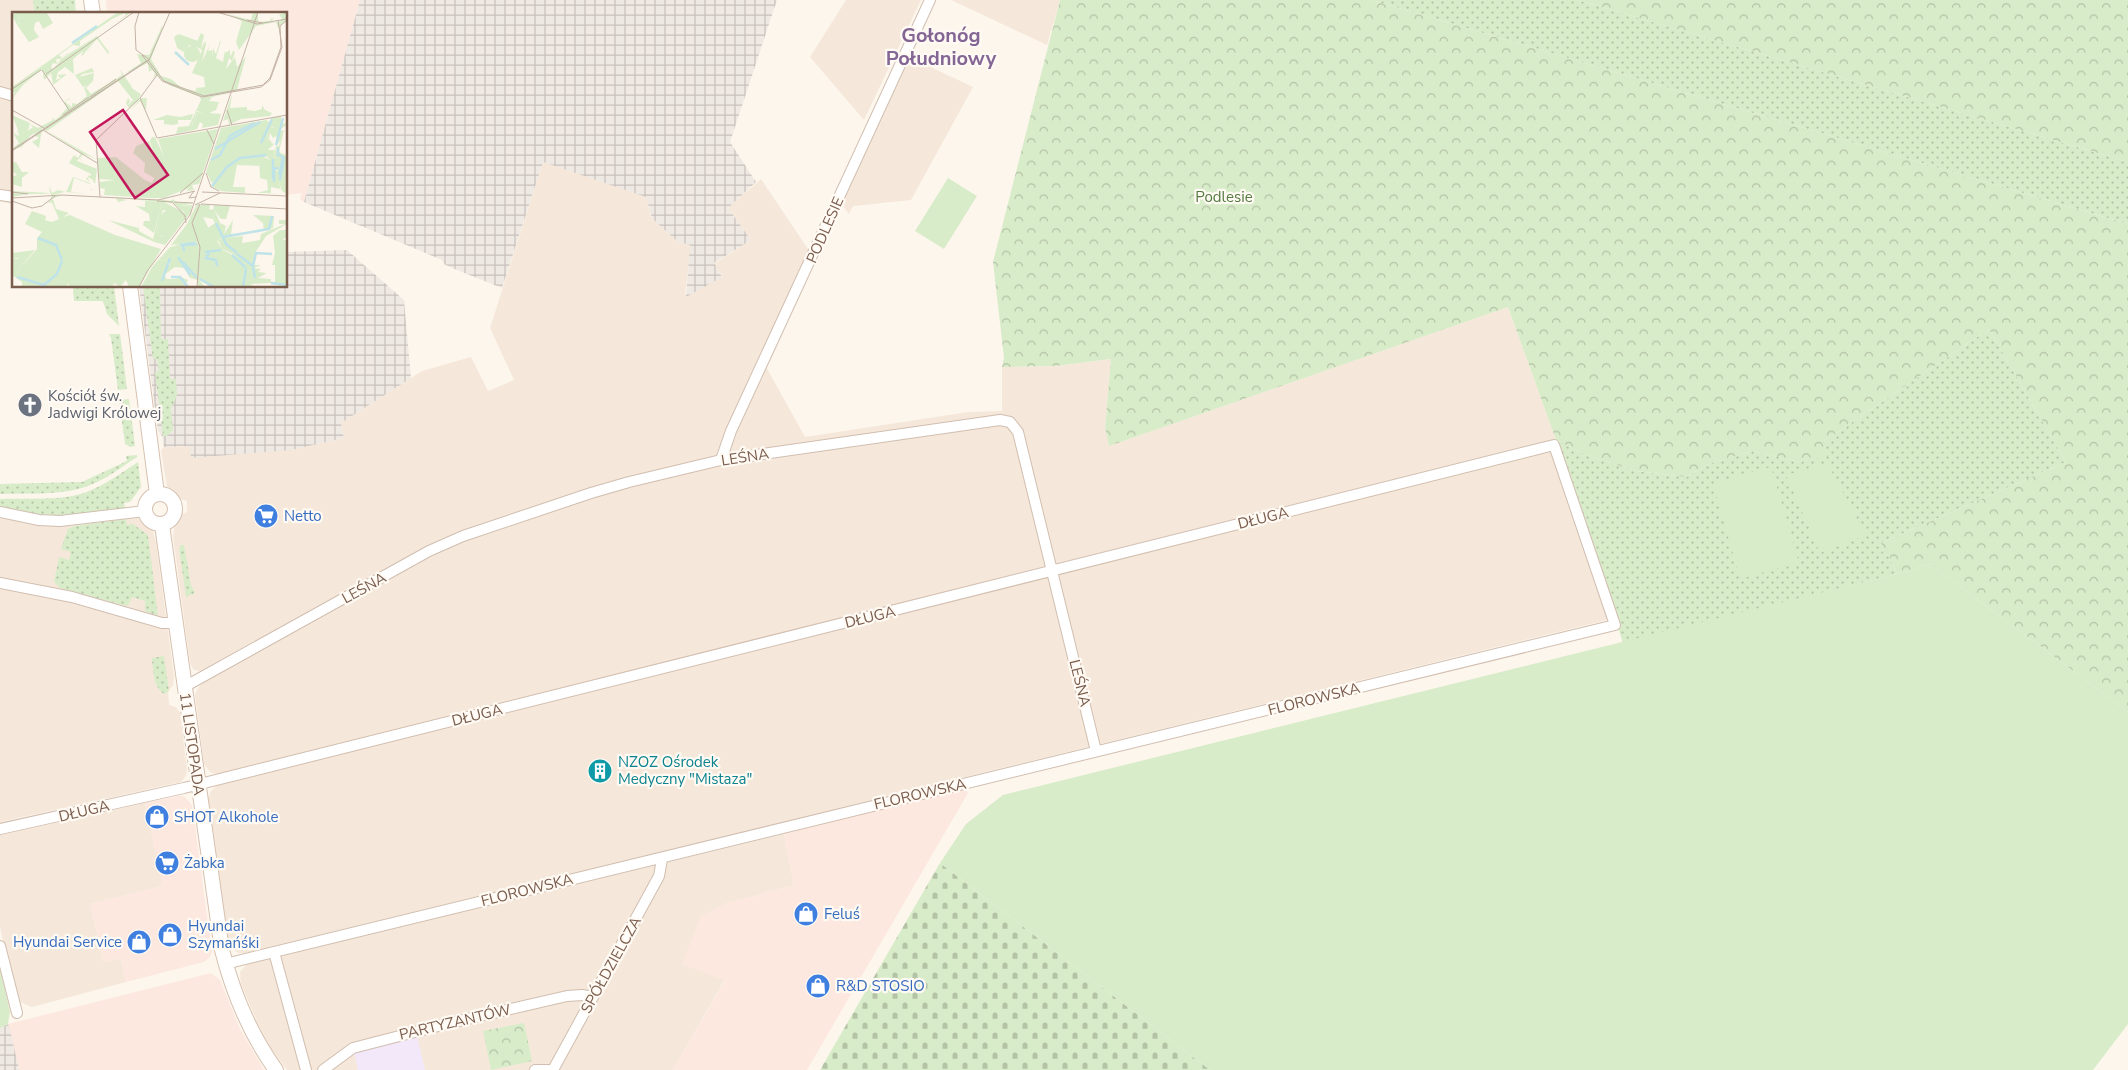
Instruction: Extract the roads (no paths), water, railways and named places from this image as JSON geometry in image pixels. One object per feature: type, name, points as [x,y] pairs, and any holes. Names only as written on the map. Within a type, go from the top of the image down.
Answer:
[{"type":"street","name":"PODLESIE","points":[[721,460],[731,431],[930,0]]},
{"type":"street","points":[[130,288],[157,494]]},
{"type":"street","name":"LEŚNA","points":[[184,687],[428,551],[463,536],[629,482],[721,460],[1000,420],[1010,422],[1018,432],[1096,751]]},
{"type":"street","name":"DŁUGA","points":[[0,829],[198,784],[1554,445],[1615,626]]},
{"type":"street","points":[[157,494],[171,498],[176,507],[173,519],[162,525],[149,520],[145,511],[149,499],[157,494]]},
{"type":"street","points":[[0,512],[39,520],[60,521],[145,511]]},
{"type":"street","name":"11 LISTOPADA","points":[[162,525],[218,928],[225,964],[233,990],[248,1023],[276,1070]]},
{"type":"street","points":[[0,583],[72,597],[162,623],[176,623]]},
{"type":"street","name":"FLOROWSKA","points":[[225,964],[1615,626]]},
{"type":"street","name":"SPÓŁDZIELCZA","points":[[553,1070],[660,876],[662,859]]},
{"type":"street","points":[[0,946],[17,1014]]},
{"type":"street","points":[[274,952],[306,1070]]},
{"type":"street","name":"PARTYZANTÓW","points":[[323,1070],[353,1048],[392,1037],[567,996],[582,995],[594,997]]},
{"type":"street","points":[[534,1070],[548,1070]]},
{"type":"place","name":"Kościół św. Jadwigi Królowej","points":[[30,405]]},
{"type":"place","name":"Netto","points":[[266,516]]},
{"type":"place","name":"NZOZ Ośrodek Medyczny \"Mistaza\"","points":[[600,771]]},
{"type":"place","name":"SHOT Alkohole","points":[[157,817]]},
{"type":"place","name":"Żabka","points":[[167,863]]},
{"type":"place","name":"Feluś","points":[[806,914]]},
{"type":"place","name":"Hyundai Szymańśki","points":[[170,935]]},
{"type":"place","name":"Hyundai Service","points":[[139,942]]},
{"type":"place","name":"R&D STOSIO","points":[[818,986]]},
{"type":"district","name":"Gołonóg Południowy","points":[[941,46]]},
{"type":"park label","name":"Podlesie","points":[[1224,197]]}]
